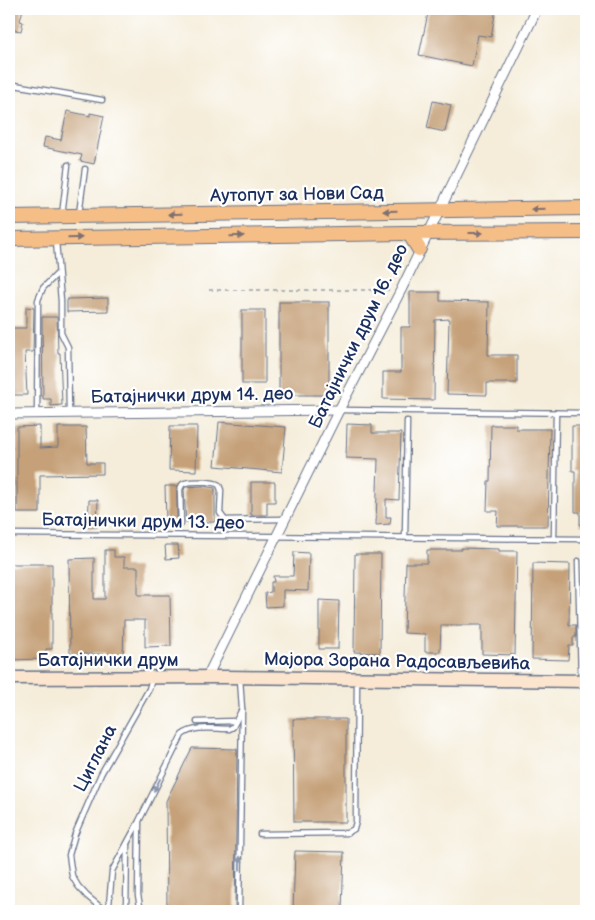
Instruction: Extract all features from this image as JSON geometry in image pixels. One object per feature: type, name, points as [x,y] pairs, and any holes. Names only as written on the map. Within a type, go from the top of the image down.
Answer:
[{"type":"main road","name":"Аутопут за Нови Сад","points":[[9,217],[586,208]]},
{"type":"main road","points":[[9,239],[586,232]]},
{"type":"main road","points":[[405,233],[411,236],[419,249]]},
{"type":"main road","name":"Мајора Зорана Радосављевића","points":[[207,677],[584,681]]},
{"type":"main road","name":"Батајнички друм","points":[[9,678],[207,677]]},
{"type":"street","name":"Батајнички друм 16. део","points":[[207,677],[339,410],[401,290],[419,249],[537,9]]},
{"type":"street","name":"Батајнички друм 14. део","points":[[9,414],[339,410]]},
{"type":"lane","points":[[9,84],[102,100]]},
{"type":"lane","points":[[62,216],[68,165]]},
{"type":"lane","points":[[79,216],[85,169]]},
{"type":"lane","points":[[56,238],[61,301],[61,333],[68,347],[69,413]]},
{"type":"lane","points":[[37,413],[38,300],[43,288],[58,273]]},
{"type":"lane","name":"Батајнички друм 14. део","points":[[339,410],[586,413]]},
{"type":"lane","points":[[554,538],[556,413]]},
{"type":"lane","points":[[405,537],[407,422]]},
{"type":"lane","points":[[181,524],[180,489],[187,482],[212,482],[219,485],[221,490],[220,513],[225,520],[286,519]]},
{"type":"lane","name":"Батајнички друм 13. део","points":[[9,534],[277,536]]},
{"type":"lane","points":[[277,536],[586,539]]},
{"type":"lane","points":[[578,561],[584,681]]},
{"type":"lane","points":[[239,911],[242,709],[240,677]]},
{"type":"lane","name":"Циглана","points":[[105,911],[78,886],[72,876],[69,855],[75,834],[100,774],[149,689],[152,678]]},
{"type":"lane","points":[[260,834],[347,833],[354,829],[356,822],[356,678]]},
{"type":"lane","points":[[109,905],[112,871],[182,735],[194,728],[229,729],[233,727],[242,709]]},
{"type":"lane","points":[[197,722],[236,721]]},
{"type":"lane","points":[[139,821],[138,895],[140,906],[144,911]]},
{"type":"lane","points":[[126,911],[127,842]]},
{"type":"path","points":[[209,290],[401,290]]},
{"type":"building","points":[[11,9],[23,9],[20,21],[23,22],[21,31],[9,29],[12,17],[9,17]]},
{"type":"building","points":[[429,9],[496,9],[491,37],[478,35],[472,66],[419,55]]},
{"type":"building","points":[[433,101],[451,105],[445,132],[427,128]]},
{"type":"building","points":[[67,111],[90,116],[90,113],[104,116],[94,164],[80,161],[82,155],[43,147],[45,137],[61,140]]},
{"type":"building","points":[[410,292],[440,292],[440,301],[489,302],[488,355],[517,355],[517,383],[487,383],[487,395],[447,394],[449,319],[435,320],[434,400],[383,399],[383,372],[401,372],[401,327],[410,327]]},
{"type":"building","points":[[108,298],[108,311],[67,312],[67,299]]},
{"type":"building","points":[[279,302],[329,302],[329,395],[279,395]]},
{"type":"building","points":[[26,307],[34,308],[33,352],[25,352],[27,395],[9,395],[9,328],[26,328]]},
{"type":"building","points":[[242,310],[265,310],[265,384],[242,384]]},
{"type":"building","points":[[42,317],[57,317],[62,405],[51,406],[51,399],[43,399]]},
{"type":"building","points":[[219,422],[286,427],[282,472],[215,466]]},
{"type":"building","points":[[347,424],[372,425],[372,433],[401,433],[399,500],[386,499],[386,517],[391,517],[390,524],[376,525],[378,459],[346,458]]},
{"type":"building","points":[[491,425],[516,425],[516,429],[550,429],[548,526],[497,526],[498,511],[487,511],[488,481],[490,481]]},
{"type":"building","points":[[40,426],[40,448],[58,447],[58,427],[86,427],[87,463],[103,463],[103,474],[40,475],[40,513],[17,513],[17,427]]},
{"type":"building","points":[[170,426],[197,426],[196,471],[169,470]]},
{"type":"building","points":[[572,426],[586,426],[586,525],[580,525],[580,512],[575,512],[575,471],[572,471]]},
{"type":"building","points":[[251,482],[275,482],[275,502],[267,502],[267,515],[251,515]]},
{"type":"building","points":[[165,486],[177,486],[177,521],[166,521]]},
{"type":"building","points":[[203,486],[215,488],[215,522],[186,522],[185,487]]},
{"type":"building","points":[[89,500],[98,500],[97,527],[88,527]]},
{"type":"building","points":[[165,545],[178,545],[179,558],[166,559]]},
{"type":"building","points":[[461,548],[517,551],[515,655],[482,654],[482,625],[441,625],[440,652],[425,652],[425,634],[404,633],[406,563],[427,563],[427,550],[461,550]]},
{"type":"building","points":[[105,550],[114,550],[114,557],[124,557],[124,567],[138,567],[138,595],[170,595],[171,646],[145,647],[145,620],[124,620],[123,661],[104,661],[104,654],[70,654],[69,559],[94,558],[94,599],[105,599]]},
{"type":"building","points":[[294,552],[309,553],[308,591],[283,590],[283,606],[266,607],[265,593],[271,592],[271,582],[274,582],[273,576],[293,576]]},
{"type":"building","points":[[355,554],[381,554],[380,653],[354,652]]},
{"type":"building","points":[[533,563],[570,564],[569,625],[576,625],[576,637],[573,637],[573,646],[569,646],[568,660],[532,659]]},
{"type":"building","points":[[9,564],[52,564],[52,649],[46,649],[46,659],[10,660]]},
{"type":"building","points":[[319,600],[339,601],[338,649],[319,649]]},
{"type":"building","points":[[293,719],[346,719],[346,822],[294,822]]},
{"type":"building","points":[[192,748],[237,749],[235,911],[167,911],[166,801]]},
{"type":"building","points":[[295,851],[344,852],[342,911],[293,911]]}]
